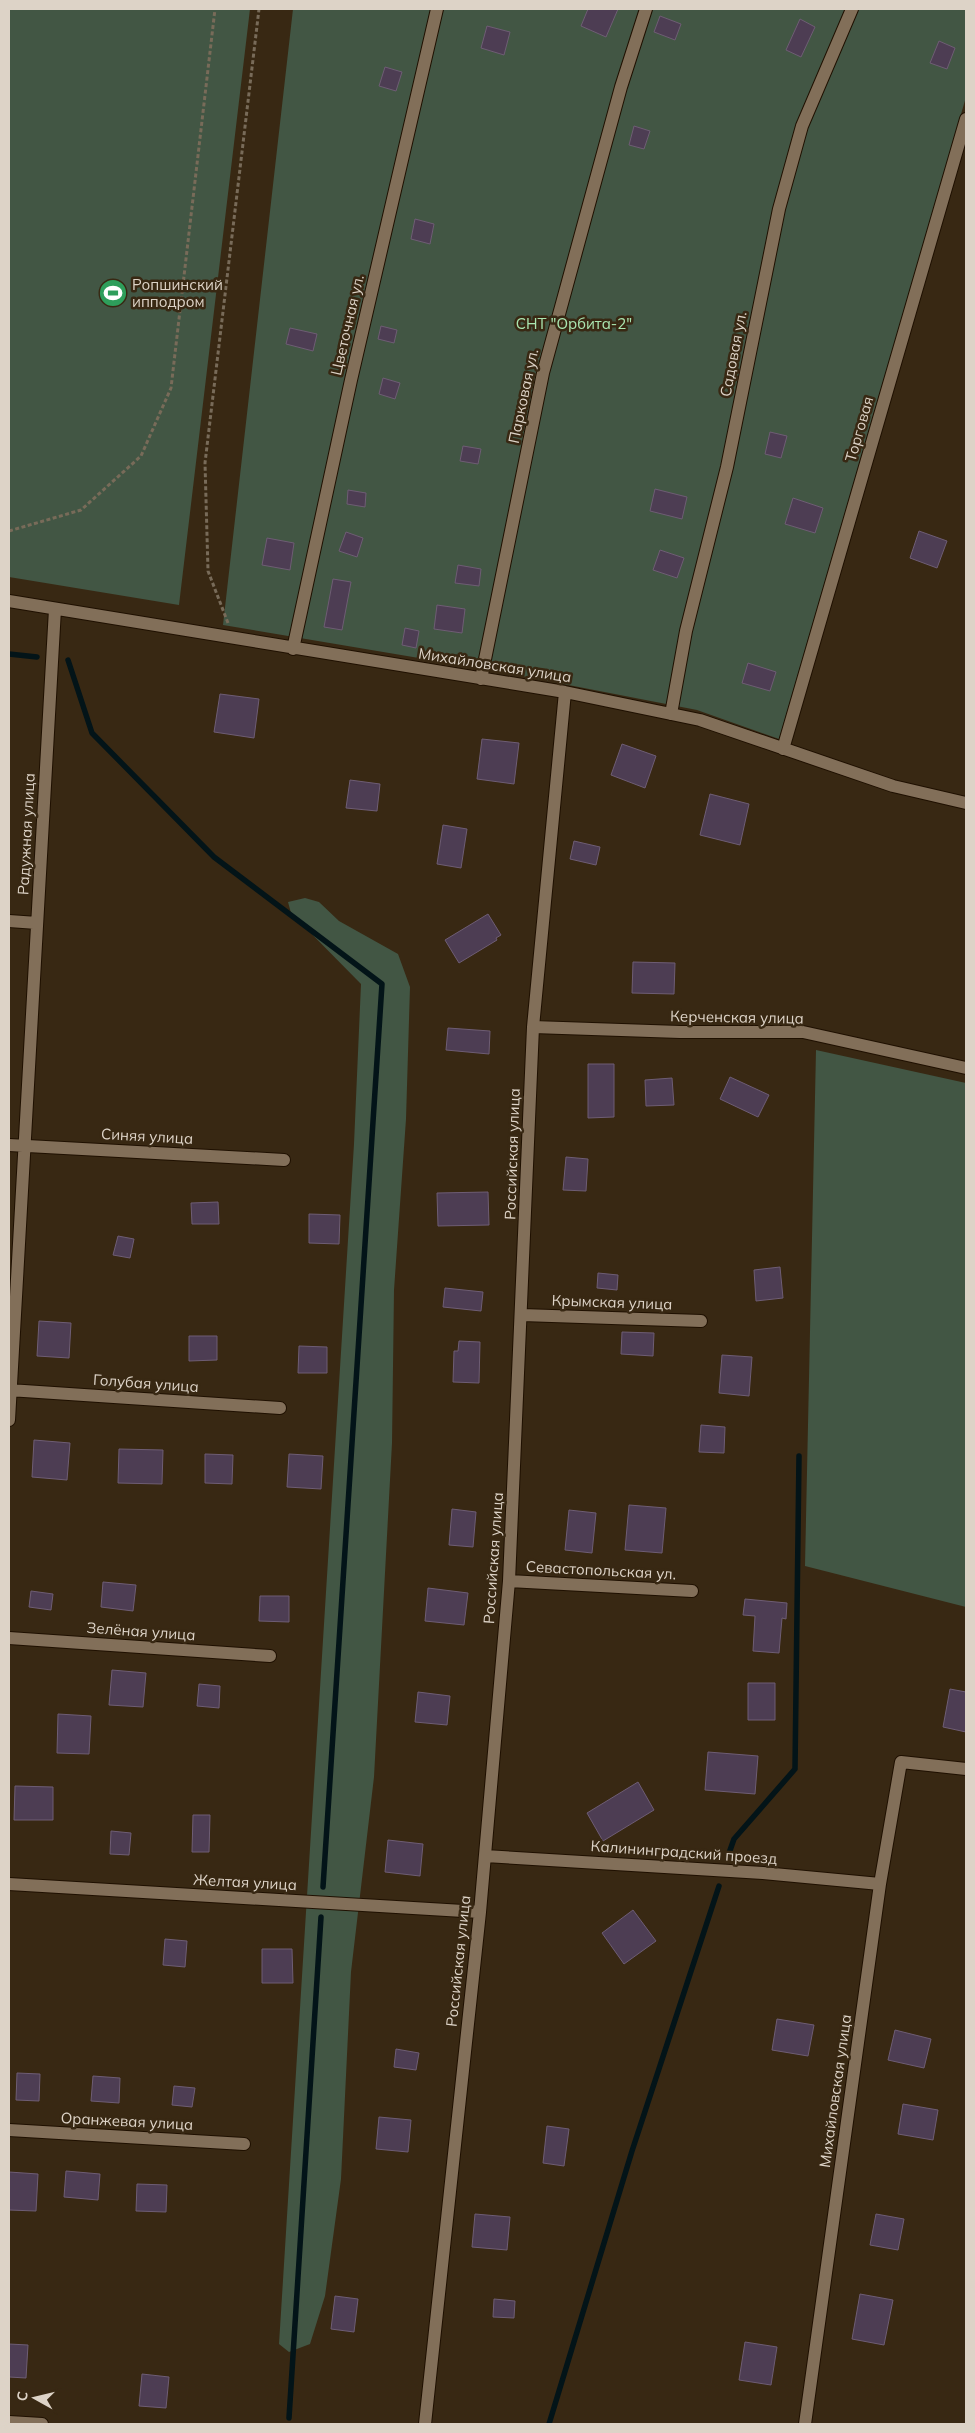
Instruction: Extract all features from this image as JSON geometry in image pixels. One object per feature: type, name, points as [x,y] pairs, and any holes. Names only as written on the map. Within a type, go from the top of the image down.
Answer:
[{"type":"street","name":"Цветочная ул.","points":[[293,649],[351,380],[437,9]]},
{"type":"street","name":"Парковая ул.","points":[[481,679],[543,373],[621,87],[646,9]]},
{"type":"street","name":"Садовая ул.","points":[[671,714],[686,631],[728,467],[779,209],[802,126],[852,9]]},
{"type":"street","name":"Торговая","points":[[783,748],[966,119]]},
{"type":"street","name":"Михайловская улица","points":[[9,601],[235,640],[565,692],[700,720],[893,786],[966,802]]},
{"type":"street","name":"Радужная улица","points":[[9,1420],[55,609]]},
{"type":"street","name":"Российская улица","points":[[425,2424],[480,1912],[509,1581],[533,1027],[565,692]]},
{"type":"street","points":[[9,921],[37,923]]},
{"type":"street","name":"Керченская улица","points":[[533,1027],[680,1032],[803,1032],[966,1068]]},
{"type":"street","name":"Синяя улица","points":[[9,1145],[284,1160]]},
{"type":"street","name":"Крымская улица","points":[[522,1315],[701,1321]]},
{"type":"street","name":"Голубая улица","points":[[10,1390],[280,1408]]},
{"type":"street","name":"Севастопольская ул.","points":[[509,1581],[692,1591]]},
{"type":"street","name":"Зелёная улица","points":[[9,1638],[270,1656]]},
{"type":"street","name":"Михайловская улица","points":[[805,2424],[880,1884],[901,1762],[966,1769]]},
{"type":"street","name":"Калининградский проезд","points":[[485,1856],[763,1873],[880,1884]]},
{"type":"street","name":"Желтая улица","points":[[9,1884],[480,1912]]},
{"type":"street","name":"Оранжевая улица","points":[[9,2130],[244,2144]]},
{"type":"street","points":[[9,2422],[42,2424]]},
{"type":"path","points":[[9,532],[81,510],[142,456],[171,388],[214,9]]},
{"type":"path","points":[[235,640],[208,571],[205,463],[259,9]]},
{"type":"green space","name":"Ропшинский ипподром","points":[[9,9],[250,9],[179,605],[9,577]]},
{"type":"green space","name":"СНТ \"Орбита-2\"","points":[[293,9],[966,9],[966,97],[779,739],[697,710],[496,671],[223,625]]},
{"type":"green space","points":[[305,898],[319,902],[339,921],[398,954],[410,987],[406,1119],[394,1290],[392,1443],[374,1777],[351,1972],[341,2179],[325,2296],[310,2344],[289,2352],[279,2344],[354,1144],[361,984],[291,913],[288,902]]},
{"type":"green space","points":[[816,1050],[966,1083],[966,1607],[805,1566]]},
{"type":"building","points":[[588,9],[618,9],[606,37],[581,26]]},
{"type":"building","points":[[660,16],[681,24],[675,40],[654,32]]},
{"type":"building","points":[[800,19],[815,27],[801,57],[786,50]]},
{"type":"building","points":[[487,26],[510,32],[504,55],[481,48]]},
{"type":"building","points":[[939,41],[955,48],[947,69],[930,63]]},
{"type":"building","points":[[385,67],[402,72],[396,91],[379,86]]},
{"type":"building","points":[[634,126],[650,131],[644,149],[629,145]]},
{"type":"building","points":[[415,219],[434,224],[430,244],[411,239]]},
{"type":"building","points":[[381,326],[397,330],[394,343],[378,339]]},
{"type":"building","points":[[290,328],[317,334],[313,351],[286,344]]},
{"type":"building","points":[[383,378],[400,383],[395,399],[379,394]]},
{"type":"building","points":[[770,432],[787,436],[781,458],[765,454]]},
{"type":"building","points":[[463,446],[481,449],[478,464],[460,461]]},
{"type":"building","points":[[655,489],[687,497],[682,519],[650,511]]},
{"type":"building","points":[[348,490],[366,493],[365,507],[347,504]]},
{"type":"building","points":[[793,498],[823,508],[815,533],[785,524]]},
{"type":"building","points":[[919,531],[947,541],[937,568],[910,558]]},
{"type":"building","points":[[346,532],[363,538],[357,557],[339,551]]},
{"type":"building","points":[[267,538],[294,543],[290,570],[262,565]]},
{"type":"building","points":[[660,550],[684,558],[677,578],[653,570]]},
{"type":"building","points":[[458,565],[481,569],[479,586],[455,583]]},
{"type":"building","points":[[333,579],[351,582],[342,630],[324,627]]},
{"type":"building","points":[[437,605],[465,609],[462,633],[434,629]]},
{"type":"building","points":[[405,628],[419,631],[416,648],[402,645]]},
{"type":"building","points":[[748,663],[776,672],[770,691],[742,683]]},
{"type":"building","points":[[220,694],[259,699],[254,738],[214,732]]},
{"type":"building","points":[[482,739],[519,743],[514,784],[477,779]]},
{"type":"building","points":[[622,744],[656,756],[645,788],[611,775]]},
{"type":"building","points":[[350,780],[380,784],[377,811],[346,808]]},
{"type":"building","points":[[710,794],[749,804],[740,845],[700,835]]},
{"type":"building","points":[[443,825],[467,829],[461,868],[437,864]]},
{"type":"building","points":[[574,841],[600,847],[596,865],[570,859]]},
{"type":"building","points":[[488,914],[501,935],[496,938],[497,940],[459,963],[445,940]]},
{"type":"building","points":[[633,962],[675,963],[674,994],[632,993]]},
{"type":"building","points":[[448,1028],[490,1031],[489,1054],[446,1050]]},
{"type":"building","points":[[588,1064],[614,1064],[614,1117],[588,1118]]},
{"type":"building","points":[[730,1077],[769,1095],[758,1117],[720,1099]]},
{"type":"building","points":[[672,1078],[674,1105],[646,1106],[645,1080]]},
{"type":"building","points":[[566,1157],[588,1159],[586,1191],[563,1190]]},
{"type":"building","points":[[488,1192],[489,1225],[438,1226],[437,1193]]},
{"type":"building","points":[[218,1202],[219,1224],[192,1224],[191,1203]]},
{"type":"building","points":[[309,1214],[340,1215],[339,1244],[309,1243]]},
{"type":"building","points":[[118,1236],[134,1239],[130,1258],[113,1255]]},
{"type":"building","points":[[780,1267],[783,1298],[756,1301],[754,1270]]},
{"type":"building","points":[[598,1273],[618,1275],[617,1290],[597,1288]]},
{"type":"building","points":[[445,1288],[483,1292],[481,1311],[443,1307]]},
{"type":"building","points":[[39,1321],[71,1323],[69,1358],[37,1356]]},
{"type":"building","points":[[622,1332],[654,1333],[653,1356],[621,1354]]},
{"type":"building","points":[[189,1336],[217,1336],[217,1360],[189,1361]]},
{"type":"building","points":[[459,1341],[480,1342],[479,1383],[453,1382],[454,1351],[458,1351]]},
{"type":"building","points":[[299,1346],[327,1347],[327,1373],[298,1373]]},
{"type":"building","points":[[722,1355],[752,1357],[749,1396],[719,1393]]},
{"type":"building","points":[[701,1425],[725,1427],[724,1453],[699,1452]]},
{"type":"building","points":[[34,1440],[70,1443],[67,1480],[32,1477]]},
{"type":"building","points":[[119,1449],[163,1450],[162,1484],[118,1483]]},
{"type":"building","points":[[205,1454],[233,1455],[232,1484],[205,1483]]},
{"type":"building","points":[[289,1454],[323,1456],[321,1489],[287,1487]]},
{"type":"building","points":[[629,1505],[666,1508],[662,1553],[625,1550]]},
{"type":"building","points":[[452,1509],[476,1512],[473,1547],[449,1545]]},
{"type":"building","points":[[569,1510],[596,1513],[592,1553],[565,1550]]},
{"type":"building","points":[[103,1582],[136,1585],[133,1611],[101,1607]]},
{"type":"building","points":[[428,1588],[468,1593],[464,1625],[425,1621]]},
{"type":"building","points":[[31,1591],[53,1594],[51,1610],[29,1607]]},
{"type":"building","points":[[260,1596],[289,1596],[289,1622],[259,1621]]},
{"type":"building","points":[[745,1599],[787,1603],[786,1619],[782,1618],[779,1653],[753,1651],[755,1616],[743,1615]]},
{"type":"building","points":[[112,1670],[146,1673],[143,1707],[109,1705]]},
{"type":"building","points":[[748,1683],[775,1683],[775,1720],[748,1720]]},
{"type":"building","points":[[199,1684],[220,1686],[219,1708],[197,1706]]},
{"type":"building","points":[[950,1689],[966,1692],[966,1732],[943,1727]]},
{"type":"building","points":[[418,1692],[450,1696],[447,1725],[415,1722]]},
{"type":"building","points":[[58,1714],[91,1716],[89,1754],[57,1753]]},
{"type":"building","points":[[708,1752],[758,1756],[755,1794],[705,1790]]},
{"type":"building","points":[[638,1782],[654,1810],[603,1841],[587,1813]]},
{"type":"building","points":[[15,1786],[53,1787],[53,1820],[14,1820]]},
{"type":"building","points":[[193,1815],[210,1815],[209,1852],[192,1852]]},
{"type":"building","points":[[111,1831],[131,1833],[129,1855],[110,1854]]},
{"type":"building","points":[[388,1840],[423,1844],[420,1876],[385,1872]]},
{"type":"building","points":[[633,1910],[656,1941],[624,1964],[602,1933]]},
{"type":"building","points":[[165,1939],[187,1941],[185,1967],[163,1965]]},
{"type":"building","points":[[262,1949],[292,1949],[293,1983],[262,1983]]},
{"type":"building","points":[[777,2019],[814,2025],[808,2056],[772,2050]]},
{"type":"building","points":[[895,2030],[931,2039],[924,2068],[888,2060]]},
{"type":"building","points":[[396,2049],[419,2053],[416,2070],[394,2067]]},
{"type":"building","points":[[17,2073],[40,2074],[39,2101],[16,2100]]},
{"type":"building","points":[[93,2076],[120,2078],[119,2103],[91,2101]]},
{"type":"building","points":[[174,2086],[195,2088],[192,2107],[172,2105]]},
{"type":"building","points":[[903,2104],[938,2110],[933,2140],[898,2134]]},
{"type":"building","points":[[379,2117],[411,2120],[408,2152],[376,2149]]},
{"type":"building","points":[[547,2126],[569,2129],[564,2166],[543,2163]]},
{"type":"building","points":[[66,2171],[100,2174],[98,2200],[64,2197]]},
{"type":"building","points":[[9,2172],[38,2174],[36,2211],[9,2210]]},
{"type":"building","points":[[137,2184],[167,2185],[166,2212],[136,2211]]},
{"type":"building","points":[[475,2214],[510,2217],[507,2250],[472,2247]]},
{"type":"building","points":[[876,2214],[904,2219],[898,2250],[870,2245]]},
{"type":"building","points":[[860,2294],[893,2300],[884,2345],[852,2339]]},
{"type":"building","points":[[335,2296],[358,2299],[354,2332],[331,2329]]},
{"type":"building","points":[[494,2299],[515,2301],[514,2318],[493,2317]]},
{"type":"building","points":[[745,2342],[777,2347],[771,2385],[739,2380]]},
{"type":"building","points":[[9,2344],[28,2345],[26,2378],[9,2377]]},
{"type":"building","points":[[142,2374],[169,2377],[166,2408],[139,2406]]},
{"type":"waterway","points":[[9,654],[37,657]]},
{"type":"waterway","points":[[68,660],[92,733],[214,857],[382,984],[323,1887]]},
{"type":"waterway","points":[[728,1856],[734,1839],[795,1769],[799,1456]]},
{"type":"waterway","points":[[549,2424],[632,2151],[719,1886]]},
{"type":"waterway","points":[[289,2418],[321,1917]]},
{"type":"place","name":"Ропшинский ипподром","points":[[113,293]]}]
